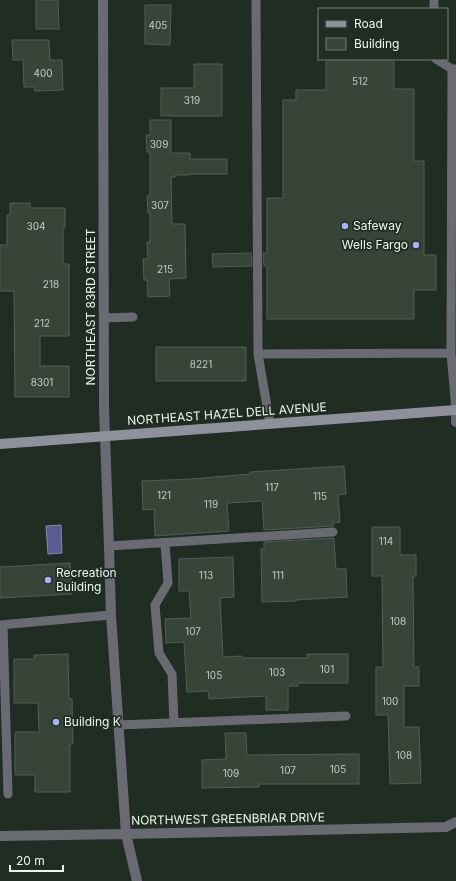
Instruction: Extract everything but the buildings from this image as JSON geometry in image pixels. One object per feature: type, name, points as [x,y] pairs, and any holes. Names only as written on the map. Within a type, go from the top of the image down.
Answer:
[{"type":"main road","name":"NORTHEAST HAZEL DELL AVENUE","points":[[0,444],[456,410]]},
{"type":"street","name":"NORTHEAST 83RD STREET","points":[[103,0],[105,436],[108,546],[111,615],[126,834],[137,881]]},
{"type":"street","points":[[456,410],[456,422]]},
{"type":"street","name":"NORTHWEST GREENBRIAR DRIVE","points":[[0,836],[446,827],[456,822]]},
{"type":"lane","points":[[256,0],[258,354],[270,424]]},
{"type":"lane","points":[[438,60],[454,69],[454,315],[451,353],[456,410]]},
{"type":"lane","points":[[104,318],[133,317]]},
{"type":"lane","points":[[258,354],[451,353]]},
{"type":"lane","points":[[108,546],[333,532]]},
{"type":"lane","points":[[165,543],[168,583],[156,605],[159,653],[172,674],[174,723]]},
{"type":"lane","points":[[8,794],[2,625],[111,615]]},
{"type":"lane","points":[[118,726],[346,716]]},
{"type":"water","points":[[61,525],[62,553],[48,554],[46,526]]},
{"type":"place","name":"Safeway","points":[[345,226]]},
{"type":"place","name":"Wells Fargo","points":[[416,245]]},
{"type":"place","name":"Recreation Building","points":[[48,580]]},
{"type":"place","name":"Building K","points":[[56,722]]}]
